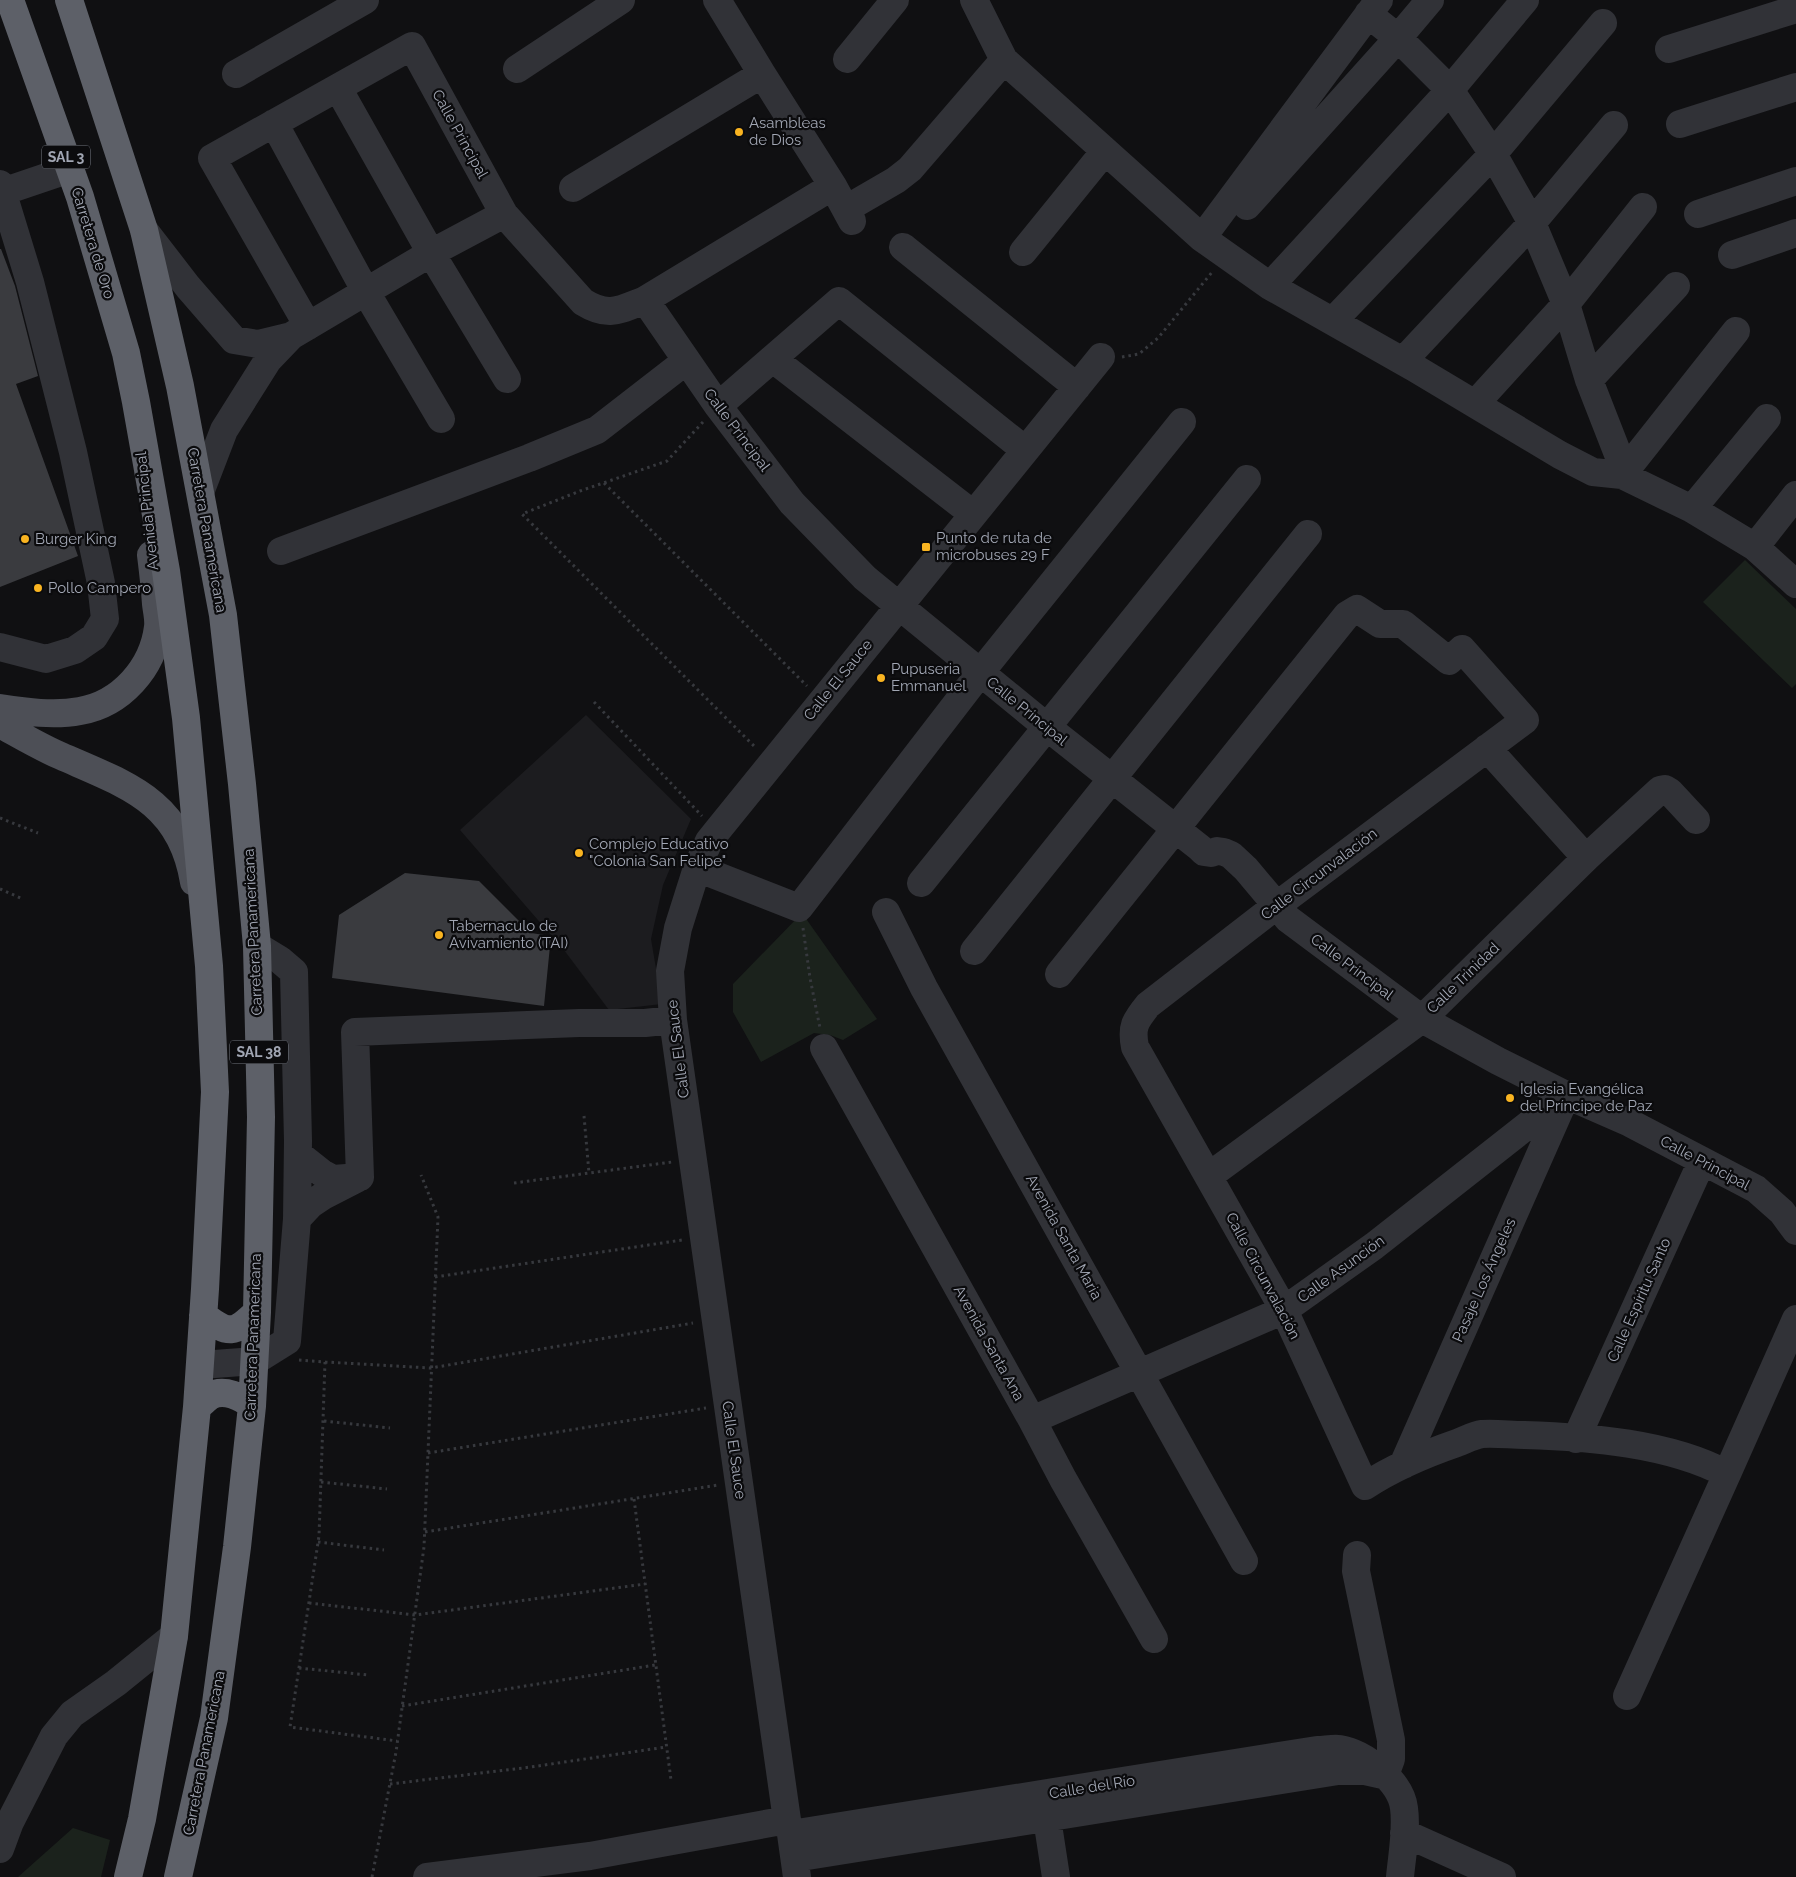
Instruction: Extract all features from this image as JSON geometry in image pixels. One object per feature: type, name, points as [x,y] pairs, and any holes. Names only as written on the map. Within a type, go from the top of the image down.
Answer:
[{"type":"highway","name":"Carretera de Oro","points":[[10,0],[70,169],[114,316]]},
{"type":"highway","points":[[69,0],[144,230]]},
{"type":"highway","name":"Carretera Panamericana","points":[[144,230],[180,386],[223,615],[242,784],[257,946],[260,1118],[255,1361],[252,1406],[237,1547],[214,1718],[178,1877]]},
{"type":"highway","name":"SAL 38","points":[[114,316],[126,353],[136,402],[166,570],[185,708],[208,966],[215,1092],[201,1365],[174,1636],[142,1819],[128,1877]]},
{"type":"highway","points":[[203,1315],[223,1329],[234,1329],[242,1325],[256,1312]]},
{"type":"highway","points":[[197,1407],[211,1395],[221,1394],[242,1398],[252,1406]]},
{"type":"main road","name":"Avenida Principal","points":[[0,708],[26,712],[58,713],[81,711],[115,696],[130,685],[141,672],[152,652],[158,626],[136,402]]},
{"type":"main road","points":[[0,724],[48,750],[129,786],[154,803],[170,822],[183,845],[192,868],[208,966]]},
{"type":"street","points":[[236,74],[365,0]]},
{"type":"street","points":[[517,68],[621,0]]},
{"type":"street","points":[[717,0],[844,206]]},
{"type":"street","points":[[847,59],[895,0]]},
{"type":"street","points":[[974,0],[1004,60],[1202,238],[1270,286],[1403,361],[1577,464],[1593,472],[1622,475],[1692,508],[1756,547],[1796,584]]},
{"type":"street","points":[[1247,206],[1430,0]]},
{"type":"street","points":[[1270,286],[1450,90],[1525,0]]},
{"type":"street","points":[[1202,238],[1373,7],[1398,38],[1450,90],[1493,154],[1532,223],[1566,304],[1589,380],[1621,462],[1622,475]]},
{"type":"street","points":[[1669,48],[1796,9]]},
{"type":"street","points":[[1333,321],[1493,154],[1604,23]]},
{"type":"street","name":"Calle Principal","points":[[338,88],[412,46],[504,214],[583,302],[601,310],[612,312],[645,300],[718,406],[792,503],[865,578],[1047,728],[1204,852],[1211,853],[1217,851],[1231,855],[1246,869],[1288,919],[1422,1018],[1498,1061],[1566,1095],[1630,1123],[1756,1189],[1782,1212],[1796,1231]]},
{"type":"street","points":[[645,300],[896,180],[910,168],[1004,60]]},
{"type":"street","points":[[573,188],[762,74]]},
{"type":"street","points":[[1680,124],[1796,87]]},
{"type":"street","points":[[300,331],[212,158],[338,88],[431,253],[507,379]]},
{"type":"street","points":[[274,123],[366,292],[441,419]]},
{"type":"street","points":[[1403,361],[1532,223],[1614,125]]},
{"type":"street","points":[[1023,252],[1105,151]]},
{"type":"street","points":[[0,647],[46,659],[75,650],[94,636],[105,619],[101,583],[74,452],[30,282],[1,188],[70,169]]},
{"type":"street","points":[[1698,214],[1796,181]]},
{"type":"street","points":[[1475,404],[1566,304],[1644,207]]},
{"type":"street","points":[[201,490],[224,430],[268,360],[300,331],[431,253],[504,214]]},
{"type":"street","points":[[144,230],[188,287],[234,340],[258,344],[300,331]]},
{"type":"street","points":[[1732,255],[1796,232]]},
{"type":"street","points":[[903,246],[1077,387]]},
{"type":"street","points":[[1589,380],[1676,286]]},
{"type":"street","points":[[718,406],[839,301],[1025,450]]},
{"type":"street","points":[[1622,475],[1736,331]]},
{"type":"street","name":"Calle El Sauce","points":[[793,1847],[673,1020],[670,971],[678,928],[697,868],[709,841],[716,831],[1101,357]]},
{"type":"street","points":[[773,359],[973,514]]},
{"type":"street","points":[[280,551],[529,458],[597,430],[686,361]]},
{"type":"street","points":[[1692,508],[1767,418]]},
{"type":"street","points":[[697,868],[799,908],[980,672],[1182,422]]},
{"type":"street","points":[[1577,464],[1610,434]]},
{"type":"street","points":[[921,883],[1247,479]]},
{"type":"street","points":[[1756,547],[1796,494]]},
{"type":"street","points":[[974,951],[1308,534]]},
{"type":"street","name":"Calle Circunvalación","points":[[1176,830],[1347,615],[1357,609],[1380,624],[1403,624],[1449,661],[1462,650],[1525,720],[1276,906],[1148,1005],[1138,1018],[1132,1033],[1135,1047],[1284,1310],[1365,1486],[1384,1474],[1431,1452],[1482,1434],[1546,1436],[1667,1450],[1709,1464],[1727,1474]]},
{"type":"street","points":[[1487,748],[1586,858]]},
{"type":"street","name":"Calle Trinidad","points":[[1209,1176],[1422,1018],[1586,858],[1660,790],[1665,789],[1670,792],[1696,820]]},
{"type":"street","points":[[1060,974],[1176,830]]},
{"type":"street","name":"Avenida Santa Maria","points":[[886,912],[924,988],[1244,1561]]},
{"type":"street","points":[[201,1365],[255,1361],[287,1341],[297,1219],[298,1154],[294,972],[280,960],[257,946]]},
{"type":"street","points":[[360,1178],[355,1032],[579,1023],[644,1023],[673,1020]]},
{"type":"street","name":"Avenida Santa Ana","points":[[824,1048],[1032,1420],[1063,1480],[1154,1639]]},
{"type":"street","name":"Calle Asunción","points":[[1032,1420],[1284,1310],[1374,1246],[1566,1095]]},
{"type":"street","name":"Pasaje Los Ángeles","points":[[1403,1465],[1566,1095]]},
{"type":"street","points":[[298,1154],[322,1173],[333,1178],[360,1178]]},
{"type":"street","name":"Calle Espíritu Santo","points":[[1576,1439],[1702,1161]]},
{"type":"street","points":[[297,1219],[311,1204],[323,1196],[360,1178]]},
{"type":"street","points":[[1627,1696],[1796,1319]]},
{"type":"street","points":[[1356,1555],[1356,1571],[1392,1740],[1391,1759],[1384,1775]]},
{"type":"street","points":[[0,1849],[10,1822],[54,1736],[72,1714],[116,1683],[174,1636]]},
{"type":"street","name":"Calle del Río","points":[[427,1877],[590,1856],[793,1847],[1046,1806],[1317,1750],[1338,1748],[1364,1758],[1384,1775],[1400,1794],[1404,1808],[1400,1877]]},
{"type":"street","points":[[1046,1806],[1056,1877]]},
{"type":"street","points":[[1404,1833],[1502,1877]]},
{"type":"path","points":[[1101,357],[1121,358],[1139,354],[1158,338],[1227,254]]},
{"type":"path","points":[[718,406],[666,461],[522,514],[771,763]]},
{"type":"path","points":[[604,483],[822,700]]},
{"type":"path","points":[[594,702],[716,831]]},
{"type":"path","points":[[0,818],[38,833]]},
{"type":"path","points":[[0,889],[23,899]]},
{"type":"path","points":[[799,908],[802,916],[810,978],[824,1048]]},
{"type":"path","points":[[584,1116],[589,1173]]},
{"type":"path","points":[[514,1183],[693,1159]]},
{"type":"path","points":[[372,1877],[397,1741],[425,1532],[438,1217],[421,1175]]},
{"type":"path","points":[[435,1277],[704,1236]]},
{"type":"path","points":[[297,1360],[431,1368],[715,1319]]},
{"type":"path","points":[[326,1362],[318,1542],[290,1727],[397,1741]]},
{"type":"path","points":[[428,1453],[728,1404]]},
{"type":"path","points":[[324,1421],[390,1428]]},
{"type":"path","points":[[425,1532],[739,1481]]},
{"type":"path","points":[[321,1482],[387,1489]]},
{"type":"path","points":[[634,1499],[671,1780]]},
{"type":"path","points":[[318,1542],[384,1550]]},
{"type":"path","points":[[309,1603],[415,1615],[645,1584]]},
{"type":"path","points":[[402,1706],[656,1666]]},
{"type":"path","points":[[299,1668],[368,1675]]},
{"type":"path","points":[[390,1784],[530,1767],[666,1747]]},
{"type":"shaded area","points":[[1745,560],[1796,609],[1796,684],[1792,688],[1703,602]]},
{"type":"shaded area","name":"Complejo Educativo \"Colonia San Felipe\"","points":[[586,715],[691,819],[663,885],[651,939],[662,1004],[609,1010],[564,950],[460,830]]},
{"type":"shaded area","points":[[802,913],[877,1019],[843,1040],[830,1035],[814,1033],[761,1062],[733,1012],[733,984]]},
{"type":"shaded area","points":[[73,1828],[110,1840],[101,1877],[18,1877]]},
{"type":"building","points":[[0,249],[15,286],[38,376],[16,384],[78,556],[0,587]]},
{"type":"building","points":[[405,873],[479,881],[531,933],[551,936],[544,1006],[332,978],[339,915]]},
{"type":"place","name":"Asambleas de Dios","points":[[739,132]]},
{"type":"place","name":"Burger King","points":[[25,539]]},
{"type":"place","name":"Punto de ruta de microbuses 29 F","points":[[926,547]]},
{"type":"place","name":"Pollo Campero","points":[[38,588]]},
{"type":"place","name":"Pupuseria Emmanuel","points":[[881,678]]},
{"type":"place","name":"Complejo Educativo \"Colonia San Felipe\"","points":[[579,853]]},
{"type":"place","name":"Tabernaculo de Avivamiento (TAI)","points":[[439,935]]},
{"type":"place","name":"Iglesia Evangélica del Príncipe de Paz","points":[[1510,1098]]}]
